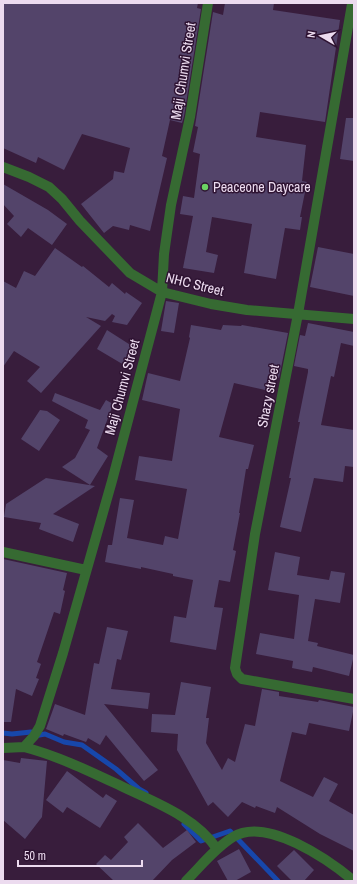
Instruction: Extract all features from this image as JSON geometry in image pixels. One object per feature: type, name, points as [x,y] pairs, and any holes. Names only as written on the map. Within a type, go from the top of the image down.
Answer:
[{"type":"street","name":"Maji Chumvi Street","points":[[24,747],[34,736],[40,726],[63,653],[112,481],[162,292],[164,254],[171,205],[190,117],[208,3]]},
{"type":"street","name":"Shazy street","points":[[351,4],[298,314],[255,534],[235,668],[237,674],[242,679],[354,700]]},
{"type":"street","name":"NHC Street","points":[[3,167],[49,187],[62,198],[80,221],[130,273],[162,292],[211,304],[247,310],[354,319]]},
{"type":"street","points":[[3,552],[86,570]]},
{"type":"street","points":[[3,748],[24,747],[63,760],[169,810],[197,827],[210,838],[218,849]]},
{"type":"street","points":[[186,881],[218,849],[234,836],[247,832],[259,831],[302,846],[339,868],[354,881]]},
{"type":"building","points":[[3,3],[198,3],[197,8],[201,9],[184,116],[182,123],[170,120],[162,156],[167,158],[150,231],[130,225],[129,230],[113,226],[104,233],[81,204],[113,179],[114,171],[124,173],[130,148],[82,134],[64,170],[38,157],[36,163],[3,148]]},
{"type":"building","points":[[225,3],[274,3],[273,10],[340,20],[325,122],[260,112],[256,137],[306,145],[302,181],[307,182],[300,217],[302,217],[300,230],[285,228],[276,279],[244,273],[252,224],[212,217],[206,252],[218,255],[214,273],[183,268],[193,216],[180,214],[183,196],[194,198],[200,154],[193,152],[198,127],[195,126],[213,12],[223,15]]},
{"type":"building","points":[[346,118],[354,118],[354,161],[340,159]]},
{"type":"building","points":[[3,184],[48,210],[67,224],[52,245],[28,228],[21,237],[7,224],[14,216],[3,204]]},
{"type":"building","points":[[318,247],[354,254],[354,296],[310,287]]},
{"type":"building","points":[[55,248],[82,267],[83,266],[109,287],[112,283],[125,294],[126,292],[142,303],[127,325],[112,322],[115,316],[112,314],[105,321],[86,317],[101,326],[41,393],[27,381],[40,367],[14,351],[3,367],[3,281],[16,288],[24,271],[35,276]]},
{"type":"building","points":[[166,301],[179,303],[174,333],[161,331]]},
{"type":"building","points":[[308,323],[354,332],[354,346],[341,343],[334,377],[331,376],[321,425],[354,430],[354,467],[345,466],[343,482],[314,478],[301,532],[280,527],[291,478],[289,478],[308,372],[308,369],[294,366],[300,335],[305,336]]},
{"type":"building","points":[[191,325],[221,330],[223,325],[242,325],[288,333],[279,378],[268,376],[265,390],[234,383],[219,437],[254,445],[248,469],[246,469],[233,550],[236,551],[230,582],[219,580],[214,607],[223,608],[216,650],[170,642],[174,616],[186,618],[193,580],[141,567],[141,569],[105,562],[108,545],[112,545],[120,498],[134,500],[127,538],[163,545],[165,536],[178,539],[187,489],[135,480],[139,456],[172,461],[180,409],[142,400],[148,373],[180,381],[190,338]]},
{"type":"building","points":[[107,330],[132,346],[132,351],[124,365],[97,349]]},
{"type":"building","points":[[55,393],[100,410],[106,400],[113,404],[97,448],[108,456],[90,485],[62,467],[75,458],[90,430],[85,428],[88,420],[52,401]]},
{"type":"building","points":[[40,410],[47,411],[60,420],[39,451],[21,439]]},
{"type":"building","points":[[46,478],[95,486],[53,514],[79,524],[73,542],[39,529],[41,523],[4,517],[6,504]]},
{"type":"building","points":[[275,552],[300,557],[297,575],[329,580],[331,571],[345,573],[340,603],[315,599],[308,641],[318,643],[317,646],[354,655],[349,676],[313,667],[312,672],[292,668],[293,661],[256,654],[260,633],[294,639],[299,595],[268,590]]},
{"type":"building","points":[[3,559],[67,573],[60,614],[54,612],[37,662],[41,664],[36,678],[39,679],[32,696],[16,689],[11,722],[3,722]]},
{"type":"building","points":[[107,627],[128,631],[121,660],[117,659],[111,689],[150,693],[148,709],[104,704],[158,770],[144,781],[106,735],[100,745],[88,738],[86,742],[64,734],[63,736],[46,729],[55,704],[85,715],[94,663],[99,664]]},
{"type":"building","points":[[181,682],[211,687],[206,718],[209,718],[206,743],[222,770],[228,758],[235,762],[245,724],[255,726],[262,689],[279,692],[279,696],[318,702],[319,700],[354,707],[349,731],[309,723],[306,735],[292,732],[280,781],[313,797],[324,777],[338,784],[329,801],[354,815],[354,851],[320,834],[277,807],[275,813],[256,806],[255,808],[242,802],[228,817],[213,802],[208,806],[177,750],[178,734],[151,732],[152,714],[175,715]]},
{"type":"building","points":[[21,758],[47,761],[42,817],[25,839],[3,820],[3,760],[20,763]]},
{"type":"building","points":[[67,771],[103,798],[106,794],[117,801],[100,828],[67,807],[63,813],[46,800]]},
{"type":"building","points":[[138,823],[163,848],[187,830],[196,842],[172,860],[152,881],[114,881],[96,864],[105,855],[111,860],[128,842],[124,837]]},
{"type":"building","points":[[239,849],[251,872],[235,881],[228,881],[217,861]]},
{"type":"building","points":[[294,850],[314,870],[304,881],[292,881],[277,866]]},
{"type":"waterway","points":[[3,733],[12,734],[31,732],[34,736],[45,734],[64,742],[82,745],[146,793]]},
{"type":"waterway","points":[[184,824],[201,841],[230,831],[278,881]]},
{"type":"place","name":"Peaceone Daycare","points":[[205,187]]}]
